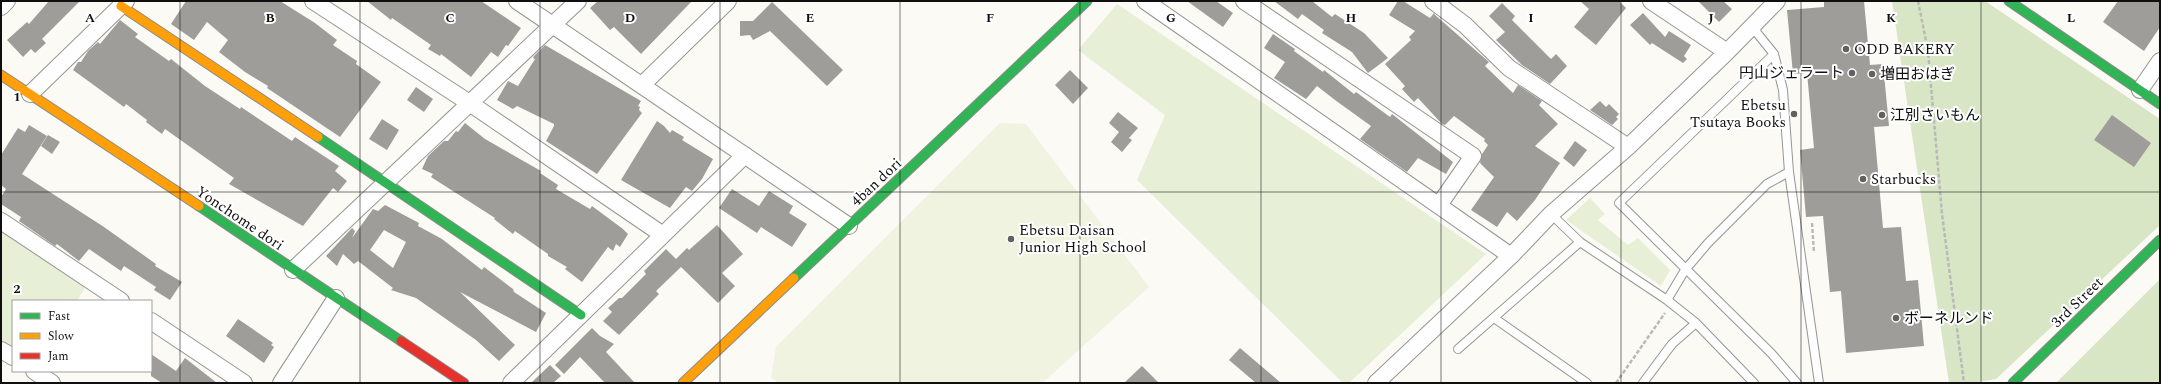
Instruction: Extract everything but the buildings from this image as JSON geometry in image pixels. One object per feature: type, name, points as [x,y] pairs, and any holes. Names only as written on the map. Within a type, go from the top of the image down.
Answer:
[{"type":"street","points":[[1,7],[7,1]]},
{"type":"street","points":[[313,1],[471,104],[663,235]]},
{"type":"street","points":[[517,1],[849,226]]},
{"type":"street","points":[[293,270],[471,104],[578,1]]},
{"type":"street","points":[[642,85],[728,1]]},
{"type":"street","name":"4ban dori","points":[[683,383],[1087,1]]},
{"type":"street","points":[[1145,1],[1511,256]]},
{"type":"street","points":[[1244,1],[1474,156],[1439,205]]},
{"type":"street","points":[[1433,1],[1465,25],[1509,68],[1628,147]]},
{"type":"street","points":[[1651,1],[1727,52]]},
{"type":"street","points":[[1376,383],[1511,256],[1551,214],[1628,147],[1727,52],[1777,1]]},
{"type":"street","points":[[2009,1],[2160,104]]},
{"type":"street","points":[[30,94],[124,4],[581,315]]},
{"type":"street","points":[[2140,90],[2160,61]]},
{"type":"street","name":"Yonchome dori","points":[[1,75],[464,383]]},
{"type":"street","points":[[511,383],[745,155]]},
{"type":"street","points":[[1,221],[120,300]]},
{"type":"street","name":"3rd Street","points":[[2013,383],[2160,240]]},
{"type":"street","points":[[281,383],[336,298]]},
{"type":"street","points":[[152,322],[244,383]]},
{"type":"street","points":[[1,350],[12,356]]},
{"type":"street","points":[[36,372],[52,383]]},
{"type":"lane","points":[[1754,23],[1757,33],[1774,54],[1783,90],[1789,172],[1819,383]]},
{"type":"lane","points":[[1774,54],[1619,203],[1685,270],[1757,338],[1797,383]]},
{"type":"lane","points":[[1667,300],[1685,270],[1708,243],[1767,184],[1789,172]]},
{"type":"lane","points":[[1551,214],[1580,242],[1667,300],[1696,322],[1754,383]]},
{"type":"lane","points":[[1458,349],[1580,242]]},
{"type":"lane","points":[[1494,318],[1587,383]]},
{"type":"lane","points":[[1643,383],[1672,344],[1696,322]]},
{"type":"path","points":[[1918,1],[1928,51],[1942,214],[1964,383]]},
{"type":"green space","points":[[1892,1],[1985,1],[2160,119],[2160,225],[1996,379],[1972,383],[1949,383]]},
{"type":"green space","points":[[1117,4],[1486,254],[1349,383],[1343,383],[1137,180],[1165,115],[1078,50]]},
{"type":"green space","name":"Ebetsu Daisan Junior High School","points":[[1000,123],[1026,124],[1149,287],[1042,383],[779,383],[771,378],[776,347]]},
{"type":"green space","points":[[1590,198],[1605,214],[1598,220],[1628,245],[1638,238],[1670,270],[1661,286],[1566,220]]},
{"type":"green space","points":[[1,228],[86,286],[78,300],[12,300],[12,347],[1,341]]},
{"type":"green space","points":[[2160,279],[2160,383],[2056,383]]},
{"type":"traffic: fast","points":[[794,278],[1087,1]]},
{"type":"traffic: fast","points":[[2009,1],[2160,104]]},
{"type":"traffic: fast","points":[[318,137],[581,315]]},
{"type":"traffic: fast","points":[[199,206],[401,341]]},
{"type":"traffic: fast","points":[[2013,383],[2160,240]]},
{"type":"traffic: slow","points":[[121,6],[318,137]]},
{"type":"traffic: slow","points":[[1,75],[199,206]]},
{"type":"traffic: slow","points":[[683,383],[794,278]]},
{"type":"traffic: jam","points":[[401,341],[464,383]]},
{"type":"place","name":"ODD BAKERY","points":[[1846,49]]},
{"type":"place","name":"円山ジェラート","points":[[1852,73]]},
{"type":"place","name":"増田おはぎ","points":[[1872,74]]},
{"type":"place","name":"Ebetsu Tsutaya Books","points":[[1794,114]]},
{"type":"place","name":"江別さいもん","points":[[1882,115]]},
{"type":"place","name":"Starbucks","points":[[1863,179]]},
{"type":"place","name":"Ebetsu Daisan Junior High School","points":[[1011,239]]},
{"type":"place","name":"ボーネルンド","points":[[1896,318]]}]
